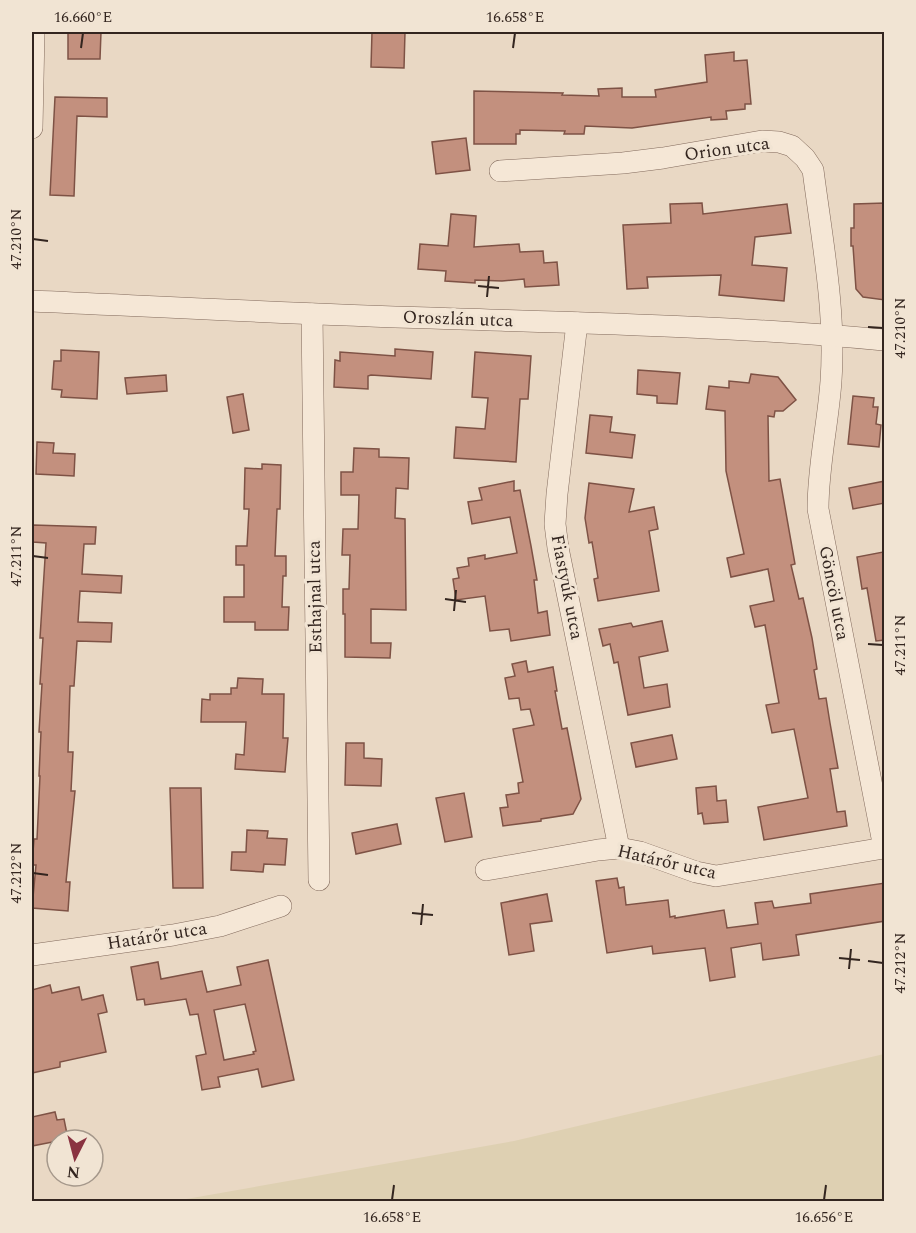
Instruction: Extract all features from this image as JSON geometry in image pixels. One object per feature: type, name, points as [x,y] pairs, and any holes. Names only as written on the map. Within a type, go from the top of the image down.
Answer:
[{"type":"street","points":[[32,128],[34,32]]},
{"type":"street","name":"Orion utca","points":[[500,171],[623,163],[762,141],[779,142],[792,146],[805,158],[813,171],[831,306],[831,335]]},
{"type":"street","name":"Oroszlán utca","points":[[32,301],[577,323],[831,335],[885,340]]},
{"type":"street","name":"Esthajnal utca","points":[[312,314],[319,880]]},
{"type":"street","name":"Fiastyúk utca","points":[[577,323],[555,524],[620,848]]},
{"type":"street","name":"Göncöl utca","points":[[831,335],[831,380],[818,483],[818,509],[884,848]]},
{"type":"street","name":"Határőr utca","points":[[486,870],[620,848],[716,876],[884,848]]},
{"type":"street","name":"Határőr utca","points":[[32,955],[220,926],[281,906]]},
{"type":"shaded area","points":[[884,1054],[884,1201],[175,1201],[514,1141]]},
{"type":"building","points":[[68,32],[101,32],[100,59],[68,59]]},
{"type":"building","points":[[372,32],[405,32],[404,68],[371,67]]},
{"type":"building","points":[[734,52],[734,61],[747,60],[751,104],[745,104],[745,109],[726,111],[727,119],[711,120],[711,117],[632,128],[585,126],[584,134],[564,134],[565,131],[520,130],[520,134],[516,134],[516,144],[474,144],[474,91],[599,96],[598,89],[622,88],[622,97],[656,97],[655,90],[707,82],[705,55]]},
{"type":"building","points":[[55,97],[107,98],[107,117],[77,116],[74,196],[50,195]]},
{"type":"building","points":[[466,138],[470,170],[436,174],[432,142]]},
{"type":"building","points":[[702,203],[703,214],[787,204],[791,233],[755,237],[752,265],[787,268],[784,301],[719,295],[721,275],[647,277],[648,288],[627,289],[623,225],[671,223],[670,204]]},
{"type":"building","points":[[885,203],[885,300],[863,297],[856,289],[851,228],[854,228],[854,204]]},
{"type":"building","points":[[451,214],[476,216],[474,247],[519,244],[520,252],[543,251],[544,263],[557,262],[559,285],[525,287],[524,279],[475,280],[475,283],[445,281],[446,271],[418,269],[420,244],[448,246]]},
{"type":"building","points":[[395,349],[433,352],[431,379],[371,375],[368,376],[368,389],[334,387],[335,360],[340,361],[340,352],[395,356]]},
{"type":"building","points":[[61,350],[99,352],[97,399],[61,397],[62,390],[52,389],[54,361],[61,361]]},
{"type":"building","points":[[475,352],[531,356],[528,399],[520,399],[516,462],[454,458],[456,427],[485,429],[488,398],[472,397]]},
{"type":"building","points":[[638,370],[680,373],[677,404],[657,403],[657,396],[637,394]]},
{"type":"building","points":[[751,374],[778,377],[796,400],[783,411],[775,411],[774,417],[768,416],[769,481],[780,479],[795,564],[791,565],[799,599],[803,598],[817,669],[814,670],[819,699],[826,698],[838,768],[830,769],[837,812],[845,811],[847,826],[764,840],[758,807],[808,798],[794,729],[772,733],[766,705],[779,703],[765,625],[755,627],[750,606],[774,601],[768,569],[731,577],[727,558],[744,554],[726,471],[725,411],[706,409],[709,386],[729,388],[729,381],[749,383]]},
{"type":"building","points":[[166,375],[167,391],[127,394],[125,378]]},
{"type":"building","points":[[243,394],[249,430],[233,433],[227,397]]},
{"type":"building","points":[[853,396],[874,398],[873,407],[878,407],[876,424],[881,425],[879,447],[848,444]]},
{"type":"building","points":[[590,415],[612,417],[610,432],[635,435],[632,458],[586,453]]},
{"type":"building","points":[[37,442],[54,443],[53,453],[75,454],[74,476],[36,474]]},
{"type":"building","points":[[354,448],[379,449],[379,457],[409,458],[408,489],[396,488],[395,518],[405,519],[406,610],[371,609],[371,643],[391,643],[390,658],[345,657],[343,589],[349,589],[350,555],[342,555],[343,529],[358,529],[359,495],[341,495],[341,472],[353,472]]},
{"type":"building","points":[[262,464],[281,465],[280,509],[277,509],[275,556],[286,556],[282,607],[289,607],[288,630],[255,630],[255,622],[224,622],[224,597],[244,597],[244,565],[236,565],[236,546],[247,546],[249,509],[244,509],[245,468],[262,469]]},
{"type":"building","points":[[514,481],[514,491],[520,490],[531,546],[537,580],[534,580],[538,613],[547,611],[550,635],[511,641],[509,629],[490,631],[485,596],[456,600],[453,579],[459,578],[457,568],[469,566],[468,558],[485,555],[485,559],[517,553],[510,517],[472,524],[468,502],[482,500],[479,488]]},
{"type":"building","points":[[885,481],[885,503],[853,509],[849,488]]},
{"type":"building","points":[[589,483],[634,489],[629,512],[654,507],[658,529],[649,531],[659,591],[598,601],[594,579],[598,578],[585,518]]},
{"type":"building","points":[[33,525],[96,527],[95,544],[84,544],[82,574],[122,576],[121,593],[80,591],[78,622],[112,623],[111,642],[77,641],[74,686],[70,686],[68,752],[73,752],[71,791],[75,791],[66,882],[70,882],[68,911],[32,908],[36,865],[32,865],[34,839],[37,839],[40,776],[41,732],[39,732],[42,684],[40,684],[43,638],[40,638],[46,543],[33,542]]},
{"type":"building","points":[[883,552],[885,640],[876,641],[867,588],[862,589],[857,557]]},
{"type":"building","points":[[662,621],[668,651],[639,657],[644,688],[667,684],[670,707],[628,715],[618,662],[614,663],[610,644],[603,646],[599,629],[631,623],[633,627]]},
{"type":"building","points":[[526,661],[528,672],[553,667],[562,729],[567,728],[581,799],[573,814],[503,826],[500,808],[508,807],[506,795],[519,793],[518,783],[523,782],[513,729],[534,725],[530,709],[521,710],[519,698],[509,699],[505,678],[515,676],[512,664]]},
{"type":"building","points":[[238,678],[263,679],[262,694],[284,694],[283,738],[288,738],[285,772],[235,769],[236,754],[244,755],[246,722],[201,722],[202,699],[210,700],[210,694],[231,694],[231,688],[237,688]]},
{"type":"building","points":[[672,735],[677,759],[636,767],[631,743]]},
{"type":"building","points":[[346,743],[364,743],[364,758],[382,759],[381,786],[345,785]]},
{"type":"building","points":[[716,786],[717,801],[726,800],[728,822],[704,824],[702,813],[698,814],[696,788]]},
{"type":"building","points":[[170,788],[201,788],[203,888],[173,888]]},
{"type":"building","points":[[464,793],[472,837],[445,842],[436,798]]},
{"type":"building","points":[[397,824],[401,844],[356,854],[352,833]]},
{"type":"building","points":[[247,830],[268,831],[267,838],[287,839],[285,865],[264,864],[263,872],[231,870],[232,852],[246,852]]},
{"type":"building","points":[[617,878],[619,888],[624,887],[626,905],[668,900],[670,917],[675,916],[675,918],[724,910],[727,928],[758,924],[755,903],[772,901],[774,908],[811,903],[810,894],[885,883],[885,921],[796,935],[799,955],[763,960],[761,943],[731,948],[735,977],[710,981],[705,948],[653,954],[652,946],[607,953],[596,881]]},
{"type":"building","points":[[547,894],[552,921],[530,924],[534,951],[509,955],[501,903]]},
{"type":"building","points":[[268,960],[294,1080],[262,1087],[258,1069],[218,1077],[220,1087],[202,1090],[196,1056],[206,1054],[198,1014],[190,1015],[186,999],[145,1005],[144,999],[137,1000],[131,967],[158,962],[161,979],[202,971],[207,992],[241,985],[237,967]],"holes":[[[245,1004],[256,1051],[253,1052],[254,1054],[224,1060],[214,1010]]]},
{"type":"building","points":[[50,985],[52,993],[79,987],[82,1000],[103,995],[107,1012],[98,1014],[106,1052],[60,1062],[60,1067],[32,1073],[32,990]]},
{"type":"building","points":[[55,1112],[57,1120],[64,1119],[66,1128],[45,1128],[45,1143],[32,1146],[32,1117]]}]
